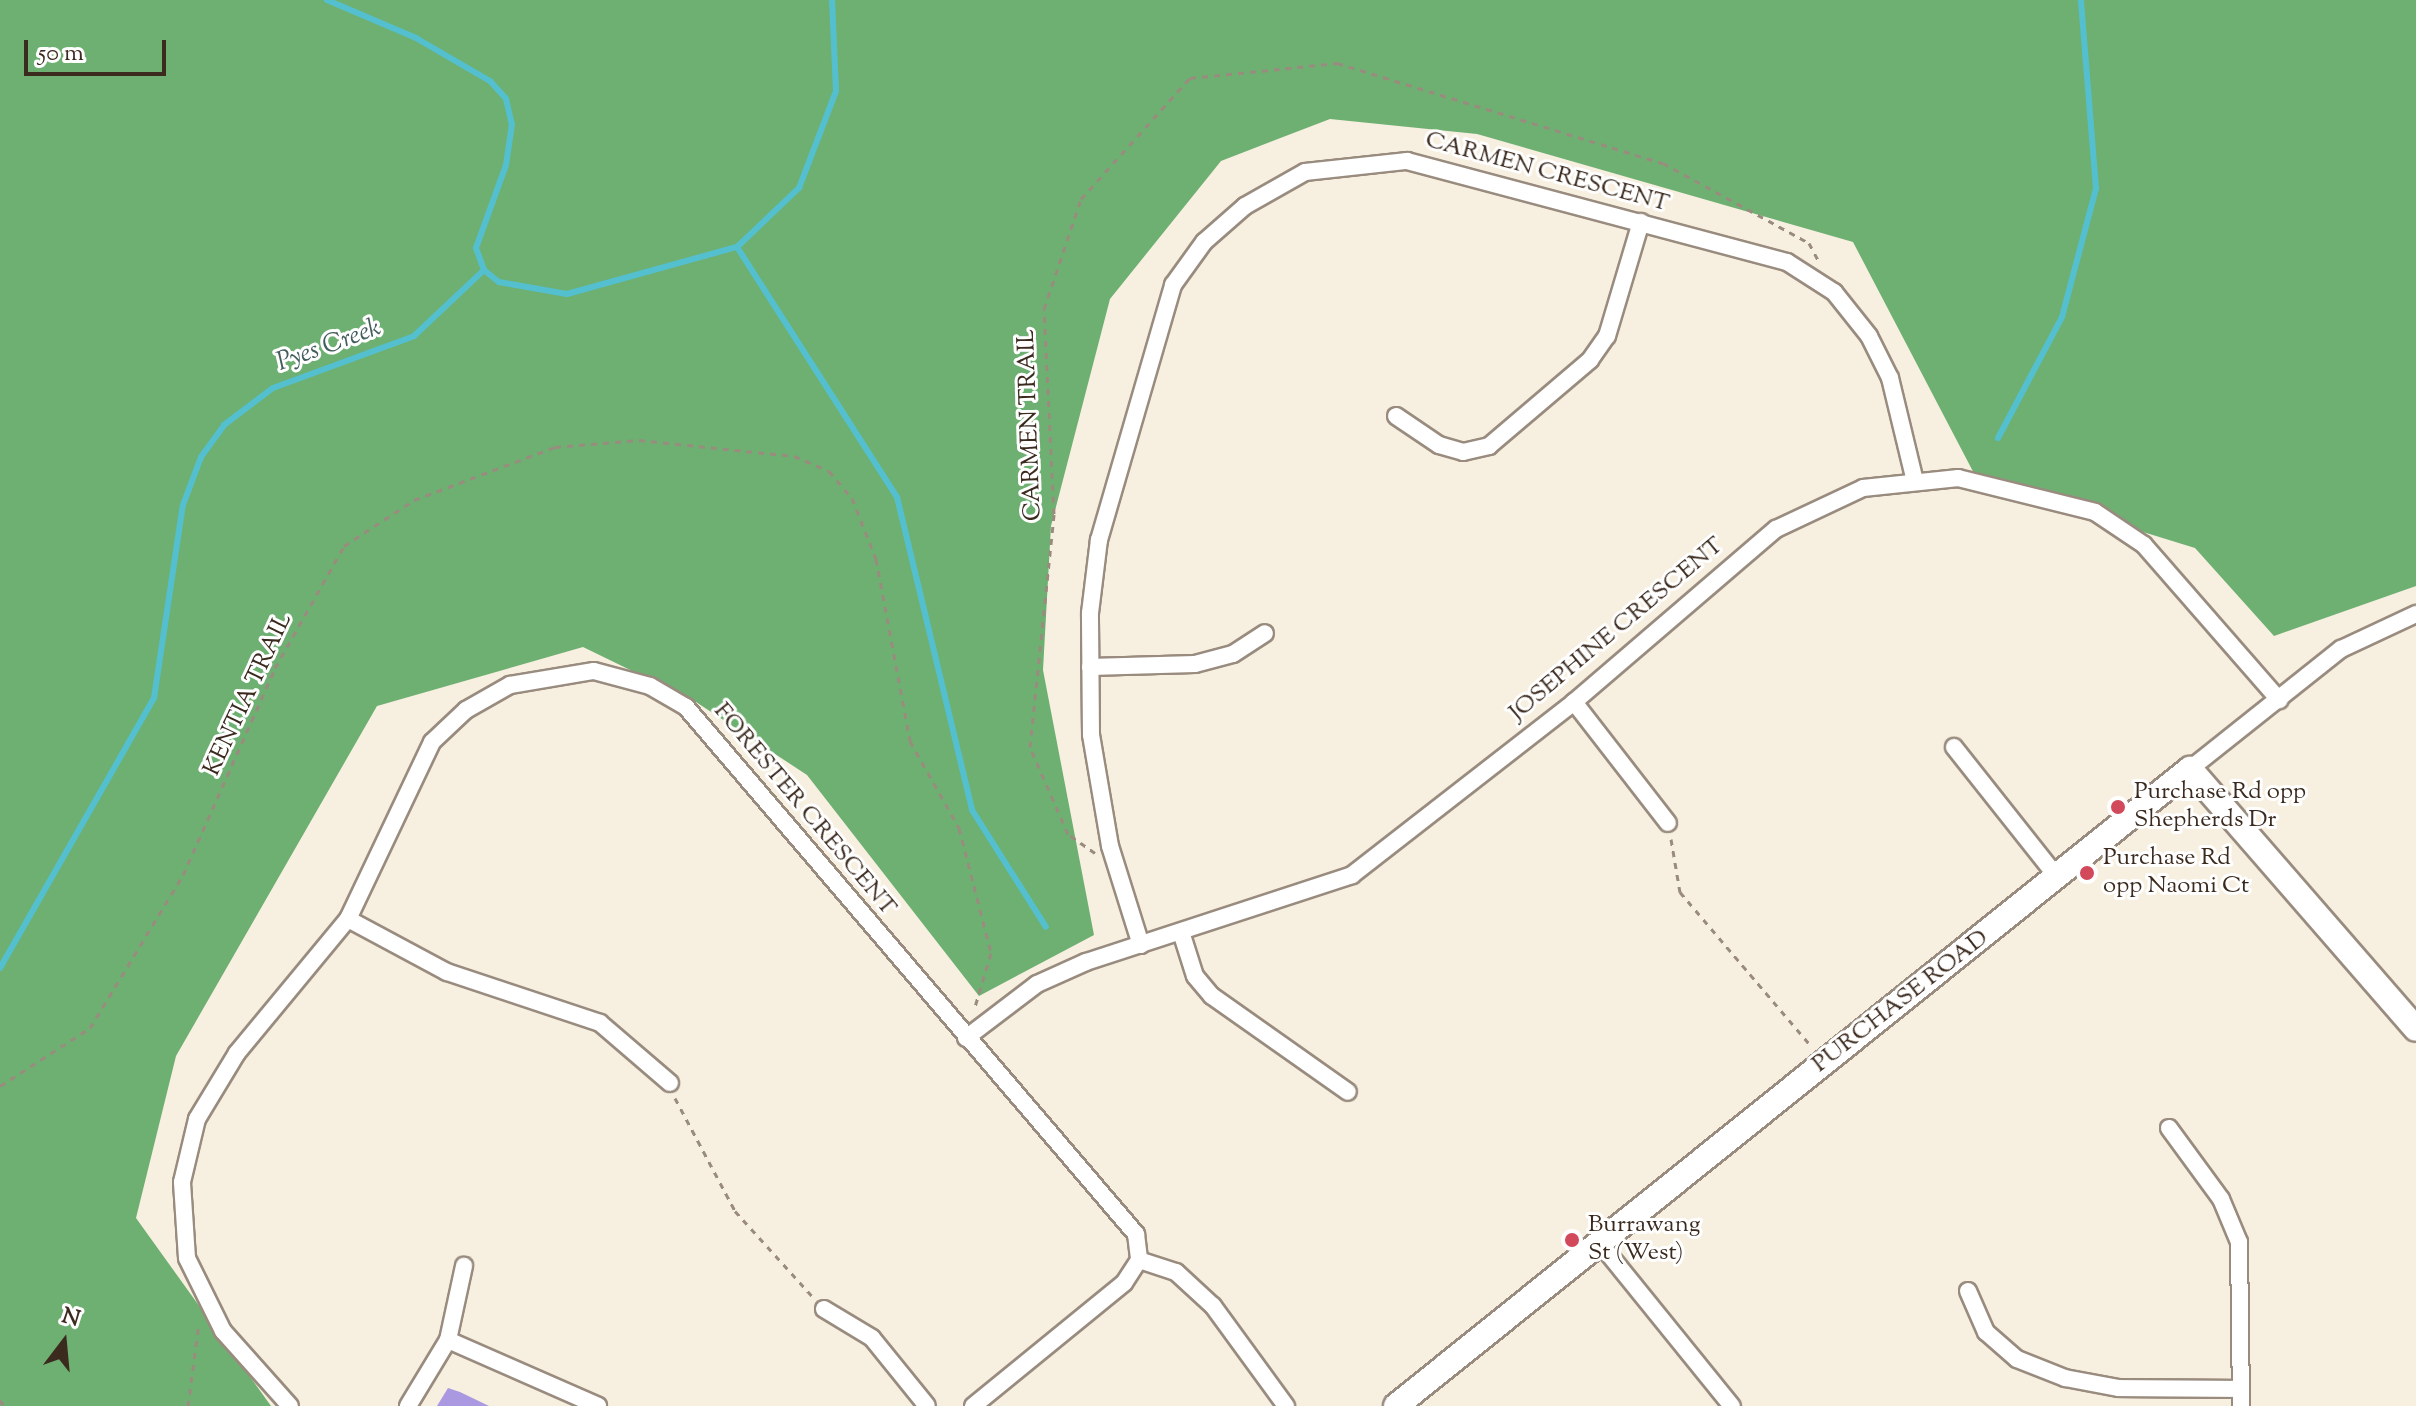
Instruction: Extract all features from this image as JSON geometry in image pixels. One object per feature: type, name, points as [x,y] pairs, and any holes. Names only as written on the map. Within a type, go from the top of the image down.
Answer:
[{"type":"main road","name":"PURCHASE ROAD","points":[[1396,1406],[2190,769]]},
{"type":"main road","points":[[2190,769],[2416,1029]]},
{"type":"street","name":"CARMEN CRESCENT","points":[[1141,945],[1117,870],[1091,735],[1090,667],[1099,540],[1150,344],[1173,285],[1204,242],[1245,206],[1305,172],[1407,161],[1787,262],[1834,292],[1890,378],[1915,481]]},
{"type":"street","points":[[1396,416],[1439,445],[1463,452],[1489,446],[1590,360],[1607,336],[1641,222]]},
{"type":"street","name":"JOSEPHINE CRESCENT","points":[[966,1038],[1037,984],[1141,945],[1182,935],[1352,875],[1574,702],[1776,529],[1863,488],[1915,481],[1997,483],[2095,512],[2144,545],[2279,700]]},
{"type":"street","name":"PURCHASE ROAD","points":[[2190,769],[2341,649],[2416,614]]},
{"type":"street","points":[[1090,667],[1195,664],[1233,654],[1265,633]]},
{"type":"street","name":"FORESTER CRESCENT","points":[[290,1406],[206,1302],[181,1216],[197,1119],[237,1053],[348,919],[432,742],[466,710],[510,685],[594,671],[650,686],[686,707],[966,1038],[1125,1219],[1136,1234],[1139,1260]]},
{"type":"street","points":[[1574,702],[1668,823]]},
{"type":"street","points":[[1954,747],[2057,877]]},
{"type":"street","points":[[348,919],[447,972],[600,1023],[670,1083]]},
{"type":"street","points":[[1182,935],[1195,976],[1212,996],[1348,1092]]},
{"type":"street","points":[[1968,1291],[1986,1332],[2017,1359],[2065,1378],[2119,1388],[2240,1397],[2239,1242],[2221,1199],[2169,1128]]},
{"type":"street","points":[[1599,1242],[1732,1406]]},
{"type":"street","points":[[973,1406],[1124,1283],[1139,1260],[1176,1272],[1213,1306],[1286,1406]]},
{"type":"street","points":[[408,1406],[448,1340],[464,1266]]},
{"type":"street","points":[[824,1309],[872,1338],[927,1406]]},
{"type":"street","points":[[448,1340],[598,1406]]},
{"type":"path","name":"CARMEN TRAIL","points":[[1117,870],[1068,834],[1030,747],[1054,514],[1044,309],[1081,199],[1190,78],[1337,63],[1663,163],[1809,243],[1834,292]]},
{"type":"path","name":"KENTIA TRAIL","points":[[0,1086],[90,1028],[183,875],[275,668],[344,546],[414,500],[490,469],[555,447],[639,440],[794,456],[829,471],[852,498],[876,559],[910,741],[959,828],[991,953],[966,1038]]},
{"type":"path","points":[[1668,823],[1680,892],[1825,1062]]},
{"type":"path","points":[[670,1083],[735,1211],[824,1309]]},
{"type":"path","points":[[188,1406],[206,1302]]},
{"type":"path","points":[[0,1400],[4,1406]]},
{"type":"green space","points":[[0,0],[2416,0],[2416,586],[2274,636],[2195,548],[1978,481],[1853,242],[1477,134],[1330,119],[1221,161],[1110,299],[1051,526],[1043,670],[1094,935],[979,996],[807,775],[696,702],[583,647],[377,706],[176,1056],[136,1218],[271,1406],[0,1406]]},
{"type":"building","points":[[448,1388],[460,1392],[489,1406],[437,1406]]},
{"type":"waterway","points":[[327,0],[416,38],[490,81],[506,99],[512,124],[506,165],[476,248],[484,270]]},
{"type":"waterway","name":"Pyes Creek","points":[[0,968],[154,698],[183,505],[201,457],[224,425],[273,388],[414,336],[484,270],[499,282],[567,294],[737,247],[799,188],[836,91],[832,0]]},
{"type":"waterway","points":[[1998,438],[2062,317],[2096,188],[2081,0]]},
{"type":"waterway","points":[[737,247],[897,497],[972,810],[1046,927]]},
{"type":"place","name":"Purchase Rd opp Shepherds Dr","points":[[2118,807]]},
{"type":"place","name":"Purchase Rd opp Naomi Ct","points":[[2087,873]]},
{"type":"place","name":"Burrawang St (West)","points":[[1572,1240]]}]
